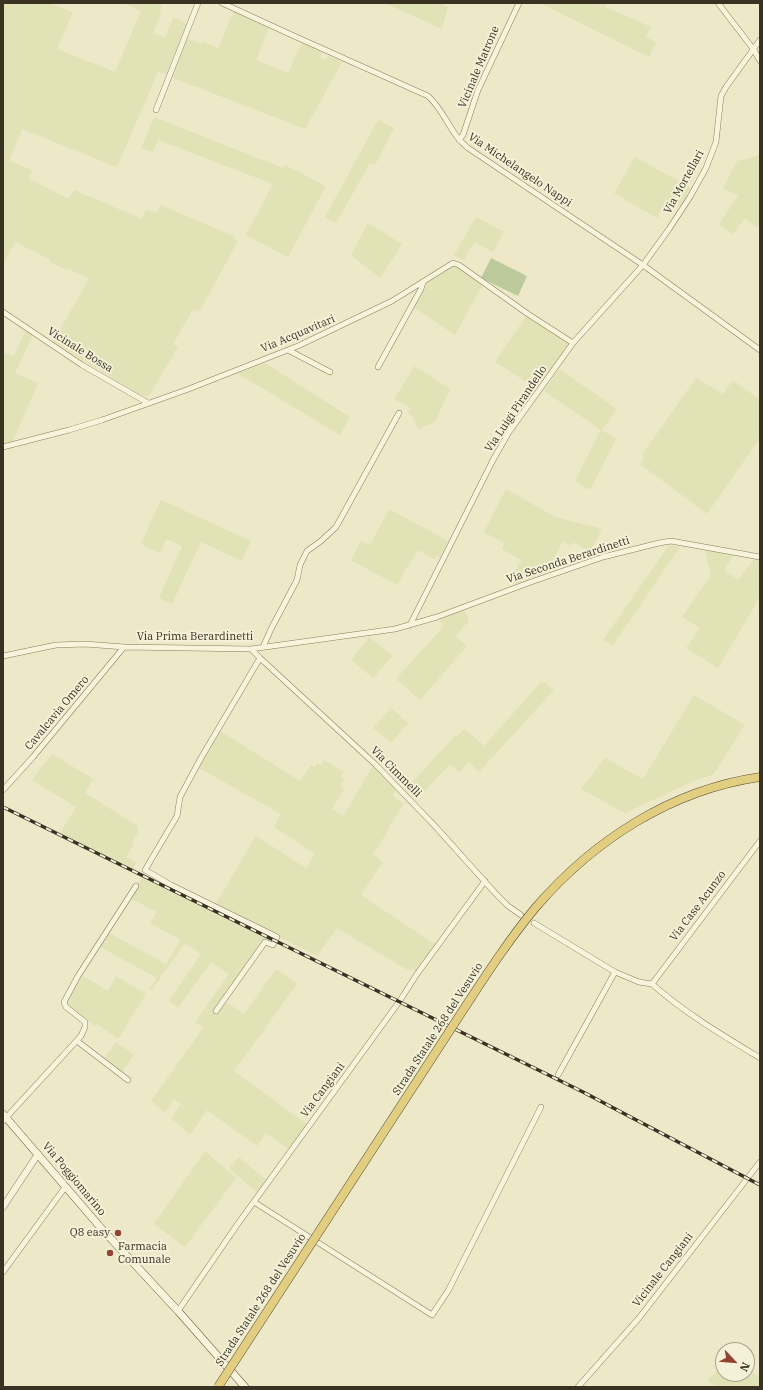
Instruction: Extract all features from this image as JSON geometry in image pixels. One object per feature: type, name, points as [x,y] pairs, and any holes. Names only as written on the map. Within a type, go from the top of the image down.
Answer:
[{"type":"highway","name":"Strada Statale 268 del Vesuvio","points":[[218,1387],[469,1001],[508,944],[536,907],[585,858],[615,834],[632,824],[666,805],[688,796],[732,783],[760,777]]},
{"type":"main road","name":"Via Poggiomarino","points":[[4,1117],[66,1186],[101,1228],[178,1311],[245,1387]]},
{"type":"street","points":[[156,110],[198,3]]},
{"type":"street","name":"Via Michelangelo Nappi","points":[[222,3],[423,92],[438,105],[459,140],[468,148],[643,265],[760,350]]},
{"type":"street","name":"Vicinale Matrone","points":[[459,140],[463,135],[481,84],[519,3]]},
{"type":"street","points":[[718,3],[754,50],[760,61]]},
{"type":"street","name":"Via Mortellari","points":[[643,265],[682,210],[706,168],[716,142],[721,96],[747,56],[754,50],[760,40]]},
{"type":"street","name":"Via Acquavitari","points":[[3,447],[102,420],[186,390],[288,350],[392,301],[453,263],[459,265],[528,314],[573,343]]},
{"type":"street","name":"Via Luigi Pirandello","points":[[410,625],[493,460],[509,432],[573,343],[643,265]]},
{"type":"street","points":[[378,367],[421,289],[423,282]]},
{"type":"street","name":"Vicinale Bossa","points":[[3,312],[82,365],[148,403]]},
{"type":"street","points":[[288,350],[330,372]]},
{"type":"street","points":[[263,647],[297,580],[300,565],[307,551],[321,541],[336,527],[399,413]]},
{"type":"street","name":"Via Seconda Berardinetti","points":[[410,625],[437,617],[603,557],[659,543],[671,541],[760,557]]},
{"type":"street","name":"Via Prima Berardinetti","points":[[3,656],[56,645],[85,644],[124,647],[251,649],[395,629],[410,625]]},
{"type":"street","name":"Cavalcavia Omero","points":[[3,790],[33,757],[124,647]]},
{"type":"street","name":"Via Cimmelli","points":[[251,649],[375,764],[434,825],[508,906],[521,915]]},
{"type":"street","points":[[216,1011],[265,942],[273,945],[277,937],[171,885],[145,870],[177,816],[180,797],[201,758],[260,658]]},
{"type":"street","name":"Via Case Acunzo","points":[[652,984],[760,840]]},
{"type":"street","name":"Via Cangiani","points":[[178,1311],[254,1202],[485,881]]},
{"type":"street","points":[[4,1117],[77,1040],[85,1027],[85,1022],[66,1006],[64,1002],[78,976],[136,886]]},
{"type":"street","points":[[534,923],[615,972],[639,982],[652,984],[682,1009],[760,1058]]},
{"type":"street","points":[[558,1075],[615,972]]},
{"type":"street","points":[[77,1040],[128,1080]]},
{"type":"street","points":[[254,1202],[432,1315],[448,1291],[541,1107]]},
{"type":"street","points":[[3,1207],[38,1154]]},
{"type":"street","name":"Vicinale Cangiani","points":[[578,1387],[639,1318],[760,1162]]},
{"type":"street","points":[[3,1272],[66,1186]]},
{"type":"green space","points":[[3,3],[48,3],[73,12],[57,49],[115,72],[141,11],[124,3],[156,3],[162,6],[159,13],[161,14],[153,33],[165,38],[173,18],[187,23],[166,74],[158,72],[117,167],[22,129],[9,161],[32,170],[28,178],[69,199],[74,190],[142,219],[146,209],[157,213],[160,205],[235,238],[237,242],[202,307],[197,311],[193,309],[173,344],[178,347],[150,394],[147,396],[140,395],[53,342],[89,279],[50,262],[51,260],[15,242],[3,265]]},
{"type":"green space","points":[[385,3],[440,3],[448,7],[442,29]]},
{"type":"green space","points":[[540,3],[607,3],[605,7],[651,27],[646,37],[656,42],[649,57]]},
{"type":"green space","points":[[234,11],[269,28],[256,60],[288,73],[302,43],[322,52],[320,58],[326,60],[328,56],[342,62],[305,129],[171,77],[186,38],[201,44],[202,42],[218,48]]},
{"type":"green space","points":[[154,117],[283,168],[285,165],[326,186],[288,257],[246,235],[273,184],[158,140],[153,152],[141,148]]},
{"type":"green space","points":[[378,120],[394,128],[375,165],[370,163],[336,223],[325,217]]},
{"type":"green space","points":[[760,155],[760,224],[757,228],[745,218],[733,234],[719,224],[738,196],[723,188],[737,161]]},
{"type":"green space","points":[[635,157],[691,188],[680,206],[668,200],[658,214],[659,216],[657,218],[614,193]]},
{"type":"green space","points":[[476,217],[504,232],[493,252],[474,242],[464,260],[454,255]]},
{"type":"green space","points":[[368,223],[402,244],[380,278],[351,255]]},
{"type":"green space","points":[[491,258],[527,276],[518,296],[481,278]]},
{"type":"green space","points":[[453,266],[457,267],[483,284],[455,335],[413,307],[427,283]]},
{"type":"green space","points":[[527,315],[569,344],[538,389],[495,362]]},
{"type":"green space","points":[[26,330],[33,335],[15,373],[38,383],[12,443],[3,445],[3,352],[6,355],[7,353],[14,356]]},
{"type":"green space","points":[[265,363],[350,417],[340,435],[237,373]]},
{"type":"green space","points":[[415,366],[450,389],[435,422],[418,429],[412,415],[408,414],[411,408],[394,399]]},
{"type":"green space","points":[[559,369],[617,409],[602,430],[616,439],[590,490],[575,481],[601,430],[544,391]]},
{"type":"green space","points":[[696,378],[723,394],[733,380],[760,400],[760,438],[707,514],[640,464],[644,457],[642,455]]},
{"type":"green space","points":[[506,489],[555,517],[602,529],[590,552],[573,542],[571,546],[563,541],[546,573],[515,584],[510,582],[521,560],[502,549],[504,543],[484,532]]},
{"type":"green space","points":[[161,500],[251,541],[242,561],[201,542],[172,604],[159,598],[182,546],[166,539],[160,553],[141,544]]},
{"type":"green space","points":[[389,509],[448,541],[440,558],[436,556],[434,559],[418,550],[397,585],[351,560],[361,541],[370,545]]},
{"type":"green space","points":[[669,545],[680,547],[613,645],[603,640]]},
{"type":"green space","points":[[705,550],[734,555],[724,569],[738,580],[755,558],[760,559],[760,597],[718,668],[686,648],[700,628],[682,617],[711,575]]},
{"type":"green space","points":[[463,610],[469,618],[469,621],[455,636],[467,646],[420,700],[396,679],[444,626],[438,619]]},
{"type":"green space","points":[[369,637],[393,656],[373,678],[351,660]]},
{"type":"green space","points":[[542,681],[554,690],[479,772],[469,762],[459,773],[450,764],[416,800],[405,790],[455,736],[456,737],[464,729],[484,746]]},
{"type":"green space","points":[[694,695],[745,725],[713,775],[696,780],[625,813],[581,789],[605,758],[643,779]]},
{"type":"green space","points":[[391,708],[408,723],[391,743],[373,728]]},
{"type":"green space","points":[[220,731],[300,781],[311,765],[315,767],[317,763],[321,765],[324,760],[344,772],[341,777],[344,779],[340,786],[344,789],[332,809],[343,816],[373,766],[396,789],[393,796],[404,804],[373,854],[383,862],[361,895],[436,945],[417,973],[412,969],[410,971],[406,969],[337,928],[317,956],[215,905],[256,836],[306,868],[315,854],[274,827],[281,814],[199,768]]},
{"type":"green space","points":[[52,754],[93,779],[85,793],[138,826],[138,832],[132,842],[134,843],[126,857],[136,863],[133,868],[60,833],[76,807],[32,780]]},
{"type":"green space","points":[[142,878],[265,938],[213,1011],[217,1014],[226,1002],[244,1014],[276,969],[297,984],[234,1071],[308,1125],[289,1150],[266,1133],[257,1146],[207,1110],[190,1135],[171,1118],[181,1104],[174,1099],[165,1112],[151,1101],[203,1028],[195,1022],[229,974],[211,962],[178,1008],[169,1001],[201,954],[185,943],[151,991],[149,990],[157,978],[100,947],[109,933],[166,964],[181,940],[150,923],[157,912],[130,898]]},
{"type":"green space","points":[[83,976],[108,991],[116,976],[146,994],[118,1039],[97,1024],[95,1026],[67,1005],[67,1001],[79,979]]},
{"type":"green space","points":[[116,1042],[134,1055],[121,1073],[104,1059]]},
{"type":"green space","points":[[205,1151],[236,1178],[185,1247],[154,1224]]},
{"type":"green space","points":[[239,1157],[267,1181],[259,1192],[256,1192],[229,1168]]},
{"type":"green space","points":[[715,1373],[715,1382],[755,1382],[755,1374],[760,1378],[760,1387],[716,1387],[708,1381]]},
{"type":"railway","points":[[3,807],[583,1092],[760,1185]]},
{"type":"place","name":"Q8 easy","points":[[118,1233]]},
{"type":"place","name":"Farmacia Comunale","points":[[110,1253]]}]
